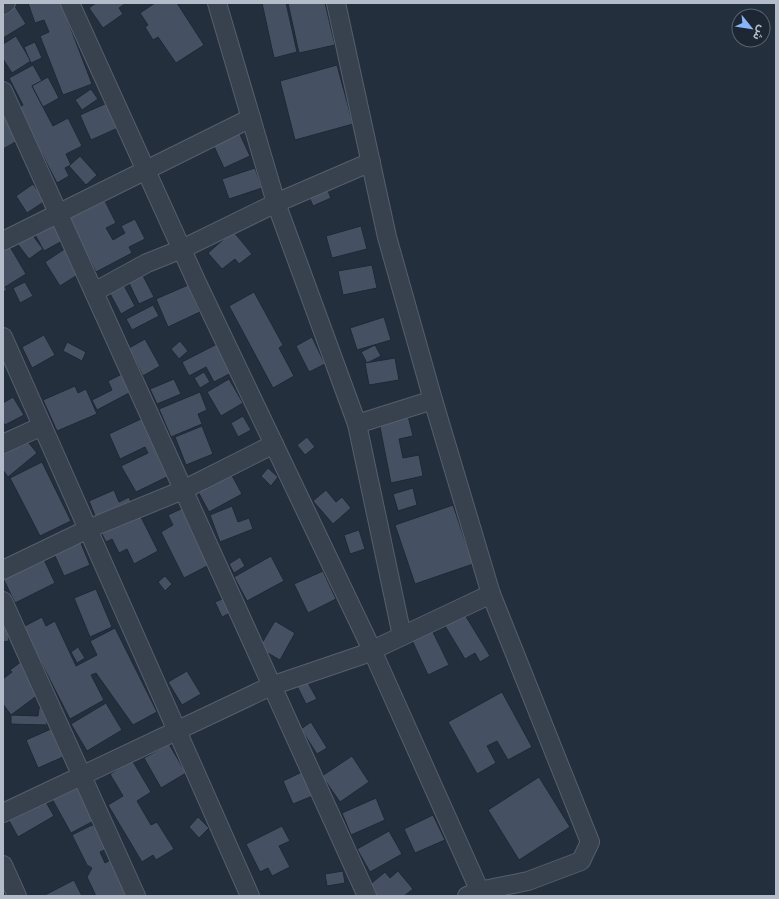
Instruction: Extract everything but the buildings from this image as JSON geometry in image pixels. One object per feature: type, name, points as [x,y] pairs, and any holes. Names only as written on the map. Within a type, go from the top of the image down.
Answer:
[{"type":"street","points":[[70,3],[182,249],[372,650],[476,894],[528,881],[580,860],[590,842],[491,594],[433,400],[387,237],[336,3]]},
{"type":"street","points":[[217,3],[276,203],[357,424],[402,636]]},
{"type":"street","points":[[3,91],[367,896]]},
{"type":"street","points":[[3,241],[251,118]]},
{"type":"street","points":[[94,292],[147,263],[182,249],[276,203],[371,162]]},
{"type":"street","points":[[3,337],[250,896]]},
{"type":"street","points":[[357,424],[433,400]]},
{"type":"street","points":[[3,444],[42,426]]},
{"type":"street","points":[[3,570],[88,529],[183,490],[274,444]]},
{"type":"street","points":[[3,813],[271,686],[372,650],[491,594]]},
{"type":"street","points":[[3,601],[136,896]]},
{"type":"street","points":[[3,865],[17,896]]}]
